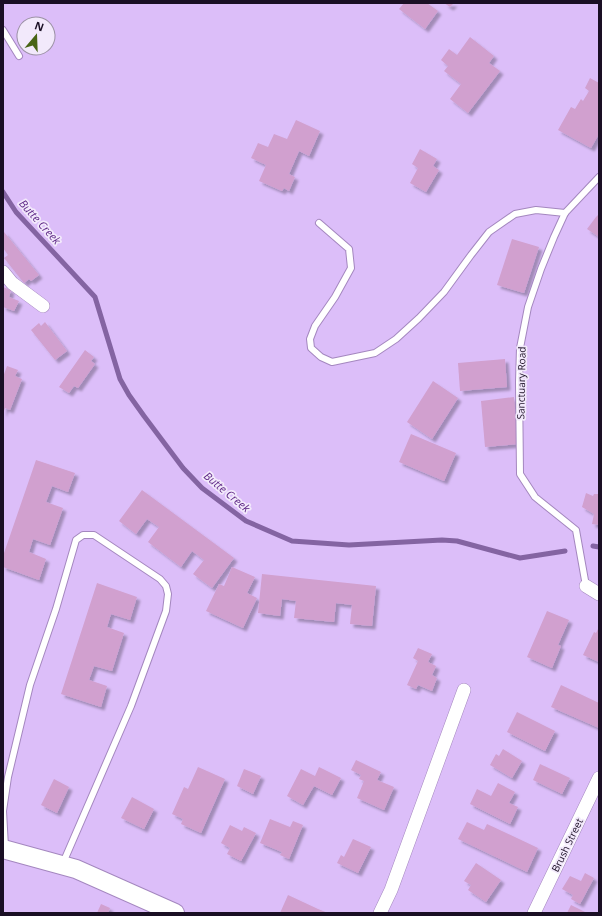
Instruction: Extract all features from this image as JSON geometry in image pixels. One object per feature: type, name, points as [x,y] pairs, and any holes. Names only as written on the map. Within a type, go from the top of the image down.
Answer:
[{"type":"main road","points":[[4,849],[76,869],[175,913]]},
{"type":"street","points":[[3,272],[12,283],[43,306]]},
{"type":"street","points":[[586,586],[599,594]]},
{"type":"street","points":[[380,913],[391,890],[464,690]]},
{"type":"street","name":"Brush Street","points":[[534,913],[599,778]]},
{"type":"lane","points":[[3,30],[16,51]]},
{"type":"lane","name":"Sanctuary Road","points":[[586,586],[576,530],[535,497],[520,474],[520,348],[528,308],[541,270],[565,213],[599,177]]},
{"type":"lane","points":[[319,223],[349,249],[352,268],[335,297],[315,326],[310,339],[311,348],[321,357],[332,362],[375,353],[396,339],[444,292],[489,232],[515,214],[536,210],[565,213]]},
{"type":"lane","points":[[4,849],[3,811],[8,777],[30,684],[58,602],[76,540],[83,535],[94,536],[160,580],[166,586],[168,594],[166,611],[132,706],[62,865]]},
{"type":"building","points":[[404,3],[427,3],[438,11],[425,29],[399,9]]},
{"type":"building","points":[[444,3],[454,3],[450,7]]},
{"type":"building","points":[[470,37],[494,56],[489,63],[500,71],[468,113],[450,99],[461,84],[444,71],[448,66],[441,60],[449,49],[457,55]]},
{"type":"building","points":[[590,78],[599,83],[599,134],[591,148],[558,130],[571,107],[575,109],[581,99],[583,101],[589,91],[585,88]]},
{"type":"building","points":[[296,120],[320,131],[309,156],[299,151],[289,174],[295,177],[289,191],[284,188],[282,191],[259,181],[266,165],[251,158],[258,143],[268,147],[274,134],[287,139]]},
{"type":"building","points":[[420,149],[437,159],[433,166],[439,170],[426,192],[410,183],[418,168],[412,164]]},
{"type":"building","points":[[599,214],[599,237],[587,229]]},
{"type":"building","points":[[4,232],[39,275],[31,281],[29,279],[24,283],[4,258],[8,255],[3,248]]},
{"type":"building","points":[[512,239],[539,247],[524,293],[497,285]]},
{"type":"building","points":[[3,287],[11,290],[9,297],[19,301],[14,311],[3,307]]},
{"type":"building","points":[[45,322],[67,351],[55,360],[31,330],[39,323],[41,326]]},
{"type":"building","points":[[85,350],[94,357],[91,361],[95,364],[78,388],[74,386],[69,393],[59,387]]},
{"type":"building","points":[[505,359],[507,387],[460,391],[458,363]]},
{"type":"building","points":[[7,366],[18,370],[15,376],[22,379],[10,410],[5,408],[3,414],[3,377]]},
{"type":"building","points":[[433,381],[458,398],[432,439],[407,422]]},
{"type":"building","points":[[514,397],[518,444],[485,447],[481,401]]},
{"type":"building","points":[[411,434],[456,453],[444,481],[399,462]]},
{"type":"building","points":[[36,460],[75,473],[68,492],[52,486],[46,502],[63,508],[50,545],[33,539],[29,552],[46,559],[39,580],[3,567],[3,556]]},
{"type":"building","points":[[142,490],[234,558],[212,588],[193,574],[204,560],[192,551],[181,567],[148,542],[159,527],[147,519],[136,534],[119,521]]},
{"type":"building","points":[[586,493],[593,496],[594,494],[599,494],[599,525],[592,524],[594,514],[582,507]]},
{"type":"building","points":[[232,567],[255,577],[247,593],[257,598],[243,628],[206,611],[219,584],[224,586]]},
{"type":"building","points":[[262,574],[376,586],[372,626],[350,624],[352,605],[336,603],[334,622],[294,618],[296,601],[282,599],[280,616],[258,613]]},
{"type":"building","points":[[97,583],[137,597],[130,620],[111,614],[107,627],[124,633],[112,671],[94,666],[89,680],[107,686],[101,707],[61,694]]},
{"type":"building","points":[[547,611],[569,620],[558,645],[561,646],[552,668],[527,657]]},
{"type":"building","points":[[599,627],[599,662],[583,655],[594,632],[596,633]]},
{"type":"building","points":[[418,648],[432,654],[428,662],[436,666],[432,675],[437,678],[432,691],[418,685],[416,689],[407,685],[418,661],[413,658]]},
{"type":"building","points":[[561,685],[599,703],[599,728],[551,707]]},
{"type":"building","points":[[517,712],[555,731],[545,751],[507,732]]},
{"type":"building","points":[[503,749],[522,761],[512,778],[490,765],[496,754],[499,756]]},
{"type":"building","points":[[356,760],[381,772],[377,780],[394,787],[384,810],[357,798],[364,781],[359,779],[361,775],[351,770]]},
{"type":"building","points":[[540,764],[570,778],[562,794],[533,780]]},
{"type":"building","points":[[198,767],[225,779],[201,833],[181,824],[183,819],[172,814],[184,787],[188,789]]},
{"type":"building","points":[[319,767],[341,778],[332,795],[314,786],[303,805],[287,796],[301,769],[315,776]]},
{"type":"building","points":[[244,769],[261,776],[253,794],[237,786]]},
{"type":"building","points":[[54,779],[69,787],[57,813],[41,805]]},
{"type":"building","points":[[498,783],[515,792],[509,803],[518,807],[510,824],[470,804],[477,789],[491,796]]},
{"type":"building","points":[[132,797],[154,809],[144,829],[121,818]]},
{"type":"building","points":[[270,819],[290,827],[293,821],[303,825],[289,859],[280,855],[282,852],[260,843]]},
{"type":"building","points":[[467,822],[484,830],[487,824],[538,848],[527,872],[458,839]]},
{"type":"building","points":[[230,825],[242,831],[244,827],[256,833],[241,861],[227,854],[230,848],[221,843]]},
{"type":"building","points":[[353,839],[371,847],[358,873],[337,863],[341,855],[344,857]]},
{"type":"building","points":[[476,863],[501,880],[486,902],[468,890],[471,885],[464,881]]},
{"type":"building","points":[[585,873],[594,878],[580,904],[571,899],[573,895],[562,889],[570,876],[581,881]]},
{"type":"building","points":[[288,895],[318,909],[328,913],[280,913]]},
{"type":"building","points":[[101,904],[110,908],[108,913],[97,913]]},
{"type":"building","points":[[571,905],[587,913],[567,913]]},
{"type":"waterway","name":"Butte Creek","points":[[3,192],[16,212],[95,297],[120,379],[144,416],[183,468],[202,488],[246,521],[292,541],[349,545],[442,540],[457,541],[520,558],[565,551]]},
{"type":"waterway","name":"Butte Creek","points":[[593,546],[599,547]]}]
